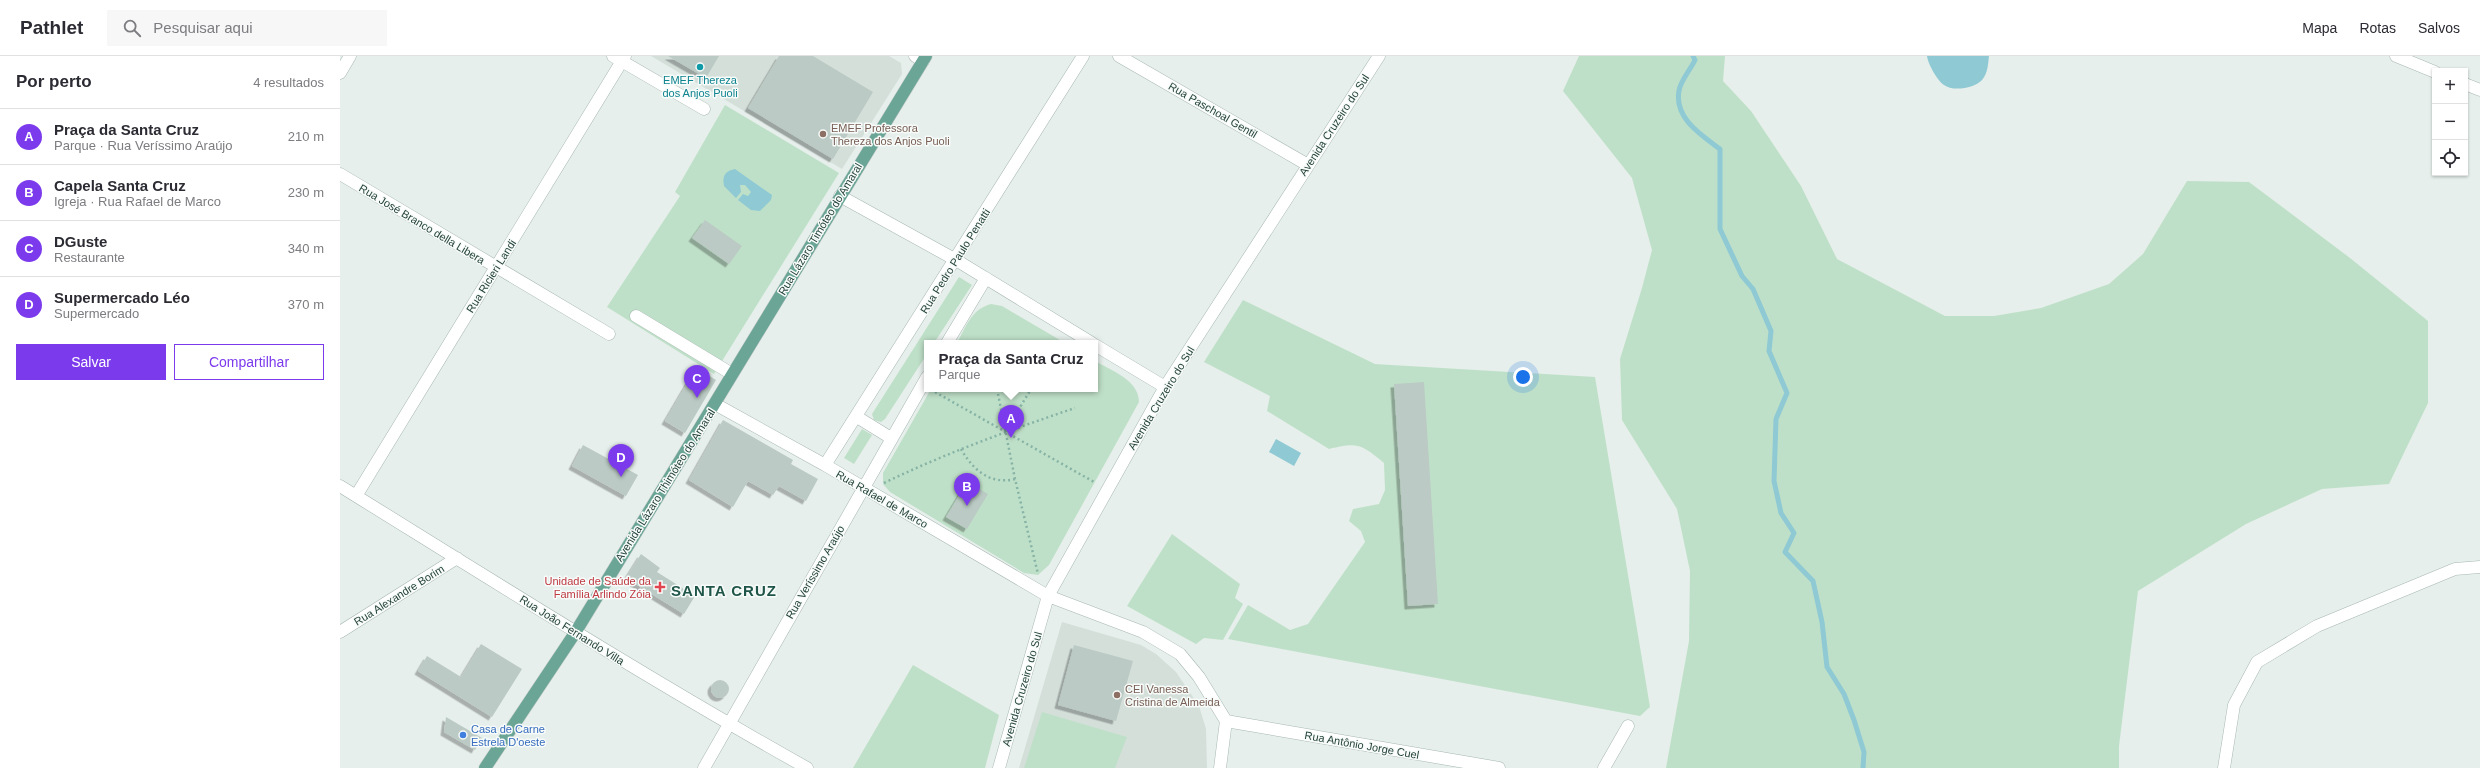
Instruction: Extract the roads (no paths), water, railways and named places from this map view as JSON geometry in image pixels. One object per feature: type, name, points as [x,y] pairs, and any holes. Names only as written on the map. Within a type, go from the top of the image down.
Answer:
[{"type":"main road","name":"Rua Lázaro Timóteo do Amaral","points":[[715,404],[921,58]]},
{"type":"main road","name":"Avenida Lázaro Thimóteo do Amaral","points":[[485,768],[575,633],[715,404]]},
{"type":"street","points":[[340,73],[350,56]]},
{"type":"street","name":"Rua Pedro Paulo Penatti","points":[[825,465],[857,417],[1083,56]]},
{"type":"street","name":"Rua Paschoal Gentil","points":[[1119,56],[1308,165]]},
{"type":"street","name":"Avenida Cruzeiro do Sul","points":[[999,768],[1048,596],[1165,387],[1379,56]]},
{"type":"street","points":[[2396,56],[2432,71]]},
{"type":"street","points":[[620,58],[704,109]]},
{"type":"street","name":"Rua Ricieri Landi","points":[[356,496],[496,268],[620,58]]},
{"type":"street","points":[[2468,85],[2480,90]]},
{"type":"street","name":"Rua José Branco della Libera","points":[[340,174],[608,334]]},
{"type":"street","points":[[840,196],[956,260],[1087,340]]},
{"type":"street","points":[[949,340],[986,278]]},
{"type":"street","points":[[636,316],[732,374]]},
{"type":"street","points":[[1098,347],[1165,387]]},
{"type":"street","name":"Rua Veríssimo Araújo","points":[[704,768],[727,724],[924,382]]},
{"type":"street","name":"Rua Rafael de Marco","points":[[715,404],[825,465],[1048,596],[1143,632],[1180,654],[1199,677],[1226,721]]},
{"type":"street","points":[[857,417],[891,438]]},
{"type":"street","name":"Rua João Fernando Villa","points":[[340,486],[458,558],[575,633],[727,724],[807,768]]},
{"type":"street","name":"Rua Alexandre Borim","points":[[340,632],[458,558]]},
{"type":"street","points":[[2224,768],[2234,705],[2258,662],[2324,623],[2455,569],[2480,567]]},
{"type":"street","points":[[1220,768],[1226,721]]},
{"type":"street","name":"Rua Antônio Jorge Cuel","points":[[1226,721],[1499,768]]},
{"type":"street","points":[[1604,768],[1628,726]]},
{"type":"water","points":[[1927,56],[1989,56],[1987,71],[1982,80],[1979,83],[1969,87],[1958,89],[1948,87],[1941,83],[1933,72]]},
{"type":"water","points":[[735,169],[772,195],[771,200],[760,211],[751,210],[738,200],[743,194],[748,196],[751,192],[745,185],[740,185],[741,192],[736,198],[724,186],[723,179],[725,174]]},
{"type":"water","points":[[1276,439],[1301,453],[1294,466],[1269,452]]},
{"type":"waterway","points":[[1693,56],[1695,60],[1683,79],[1679,91],[1681,109],[1690,125],[1720,149],[1720,229],[1742,276],[1753,289],[1771,331],[1769,351],[1787,393],[1776,419],[1774,481],[1781,513],[1794,533],[1785,552],[1813,581],[1822,622],[1827,667],[1844,694],[1854,720],[1864,752],[1863,768]]},
{"type":"place","name":"EMEF Thereza dos Anjos Puoli","points":[[700,67]]},
{"type":"place","name":"EMEF Professora Thereza dos Anjos Puoli","points":[[823,134]]},
{"type":"place","name":"DGuste","points":[[697,398]]},
{"type":"place","name":"Praça da Santa Cruz","points":[[1011,438]]},
{"type":"place","name":"Supermercado Léo","points":[[621,477]]},
{"type":"place","name":"Capela Santa Cruz","points":[[967,506]]},
{"type":"place","name":"Unidade de Saúde da Família Arlindo Zóia","points":[[660,587]]},
{"type":"place","name":"CEI Vanessa Cristina de Almeida","points":[[1117,695]]},
{"type":"place","name":"Casa de Carne Estrela D'oeste","points":[[463,735]]},
{"type":"district","name":"SANTA CRUZ","points":[[724,591]]}]
